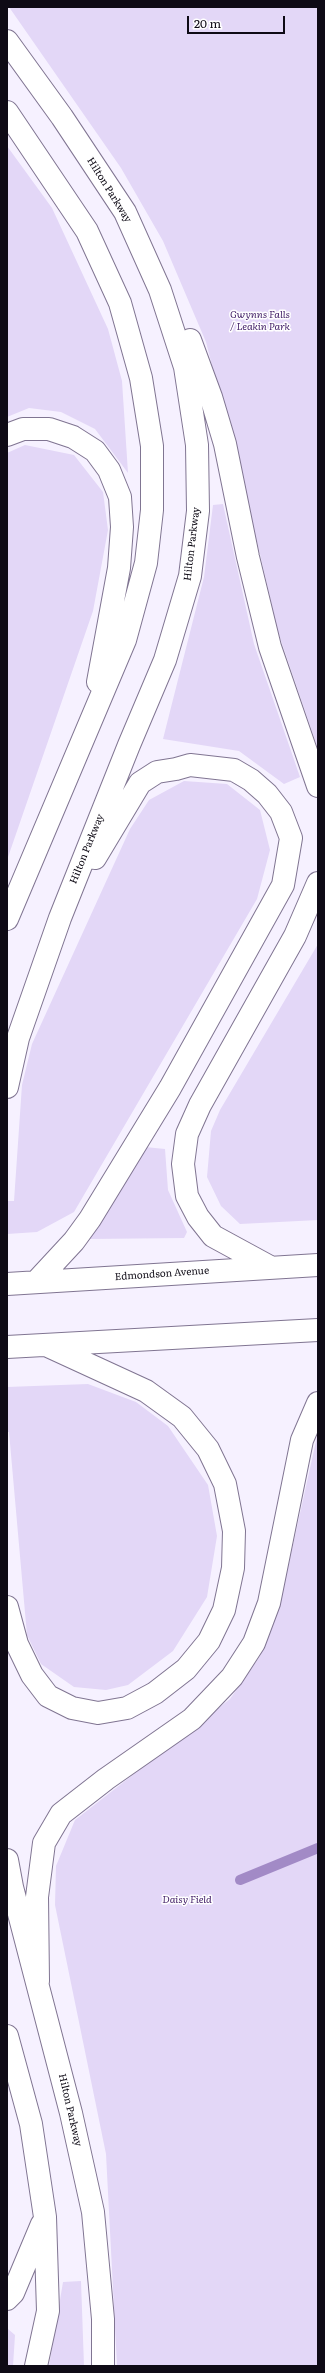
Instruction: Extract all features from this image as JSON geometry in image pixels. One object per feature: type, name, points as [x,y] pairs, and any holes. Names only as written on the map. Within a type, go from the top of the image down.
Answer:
[{"type":"main road","name":"Hilton Parkway","points":[[7,41],[62,117],[125,212],[160,290],[185,367],[197,445],[198,511],[190,576],[166,660],[129,745],[60,918],[18,1038],[7,1087]]},
{"type":"main road","points":[[7,112],[88,231],[120,303],[141,378],[152,446],[152,510],[146,563],[125,640],[90,727],[7,919]]},
{"type":"main road","points":[[160,290],[188,335],[211,397],[225,444],[248,557],[270,647],[318,786]]},
{"type":"main road","points":[[7,435],[23,429],[49,429],[73,437],[95,451],[109,470],[120,497],[122,527],[119,568],[90,727]]},
{"type":"main road","points":[[36,1282],[74,1241],[112,1186],[283,884],[291,838],[281,812],[267,794],[251,780],[234,770],[190,765],[176,770],[158,772],[140,782],[60,918]]},
{"type":"main road","points":[[270,1267],[213,1236],[198,1217],[187,1196],[183,1164],[187,1134],[200,1105],[295,936],[318,883]]},
{"type":"main road","name":"Edmondson Avenue","points":[[7,1284],[318,1265]]},
{"type":"main road","points":[[7,1347],[318,1330]]},
{"type":"main road","points":[[7,1607],[17,1644],[32,1675],[48,1696],[72,1708],[98,1713],[127,1708],[155,1693],[186,1669],[209,1641],[224,1610],[232,1568],[234,1531],[224,1484],[208,1449],[182,1417],[146,1391],[46,1345]]},
{"type":"main road","points":[[38,1981],[37,1897],[44,1843],[61,1814],[106,1779],[192,1719],[232,1677],[254,1643],[269,1602],[302,1440],[318,1403]]},
{"type":"main road","name":"Hilton Parkway","points":[[7,1860],[12,1887],[38,1981],[71,2113],[92,2212],[104,2319],[104,2366]]},
{"type":"main road","points":[[7,2036],[31,2124],[45,2217],[48,2311],[36,2366]]},
{"type":"main road","points":[[7,2299],[13,2293],[45,2217]]},
{"type":"green space","name":"Gwynns Falls / Leakin Park","points":[[9,7],[318,7],[318,749],[278,632],[260,554],[206,342],[163,241],[121,168]]},
{"type":"green space","points":[[7,146],[52,208],[108,329],[122,381],[128,473],[95,429],[61,412],[29,408],[7,417]]},
{"type":"green space","points":[[25,445],[74,455],[103,492],[108,530],[93,611],[7,860],[7,453]]},
{"type":"green space","points":[[223,504],[254,644],[300,777],[284,784],[239,751],[163,739],[204,577],[213,505]]},
{"type":"green space","points":[[184,781],[227,784],[260,810],[270,850],[257,899],[74,1212],[37,1232],[7,1234],[7,1201],[14,1201],[22,1085],[32,1044],[130,829],[149,800]]},
{"type":"green space","points":[[318,944],[318,1220],[240,1224],[221,1206],[207,1177],[211,1131],[220,1110]]},
{"type":"green space","points":[[145,1147],[165,1149],[168,1190],[187,1232],[184,1238],[89,1239]]},
{"type":"green space","points":[[88,1384],[136,1402],[168,1426],[208,1485],[217,1536],[207,1597],[173,1651],[128,1685],[106,1690],[74,1687],[41,1664],[27,1635],[9,1432],[7,1432],[7,1387]]},
{"type":"green space","name":"Daisy Field","points":[[318,1432],[318,2366],[117,2366],[106,2154],[55,1905],[56,1866],[75,1820],[230,1699],[260,1656],[283,1590]]},
{"type":"green space","points":[[81,2281],[84,2366],[49,2366],[63,2282]]},
{"type":"green space","points":[[8,2329],[15,2335],[13,2366],[7,2366]]},
{"type":"waterway","points":[[240,1880],[318,1848]]}]
